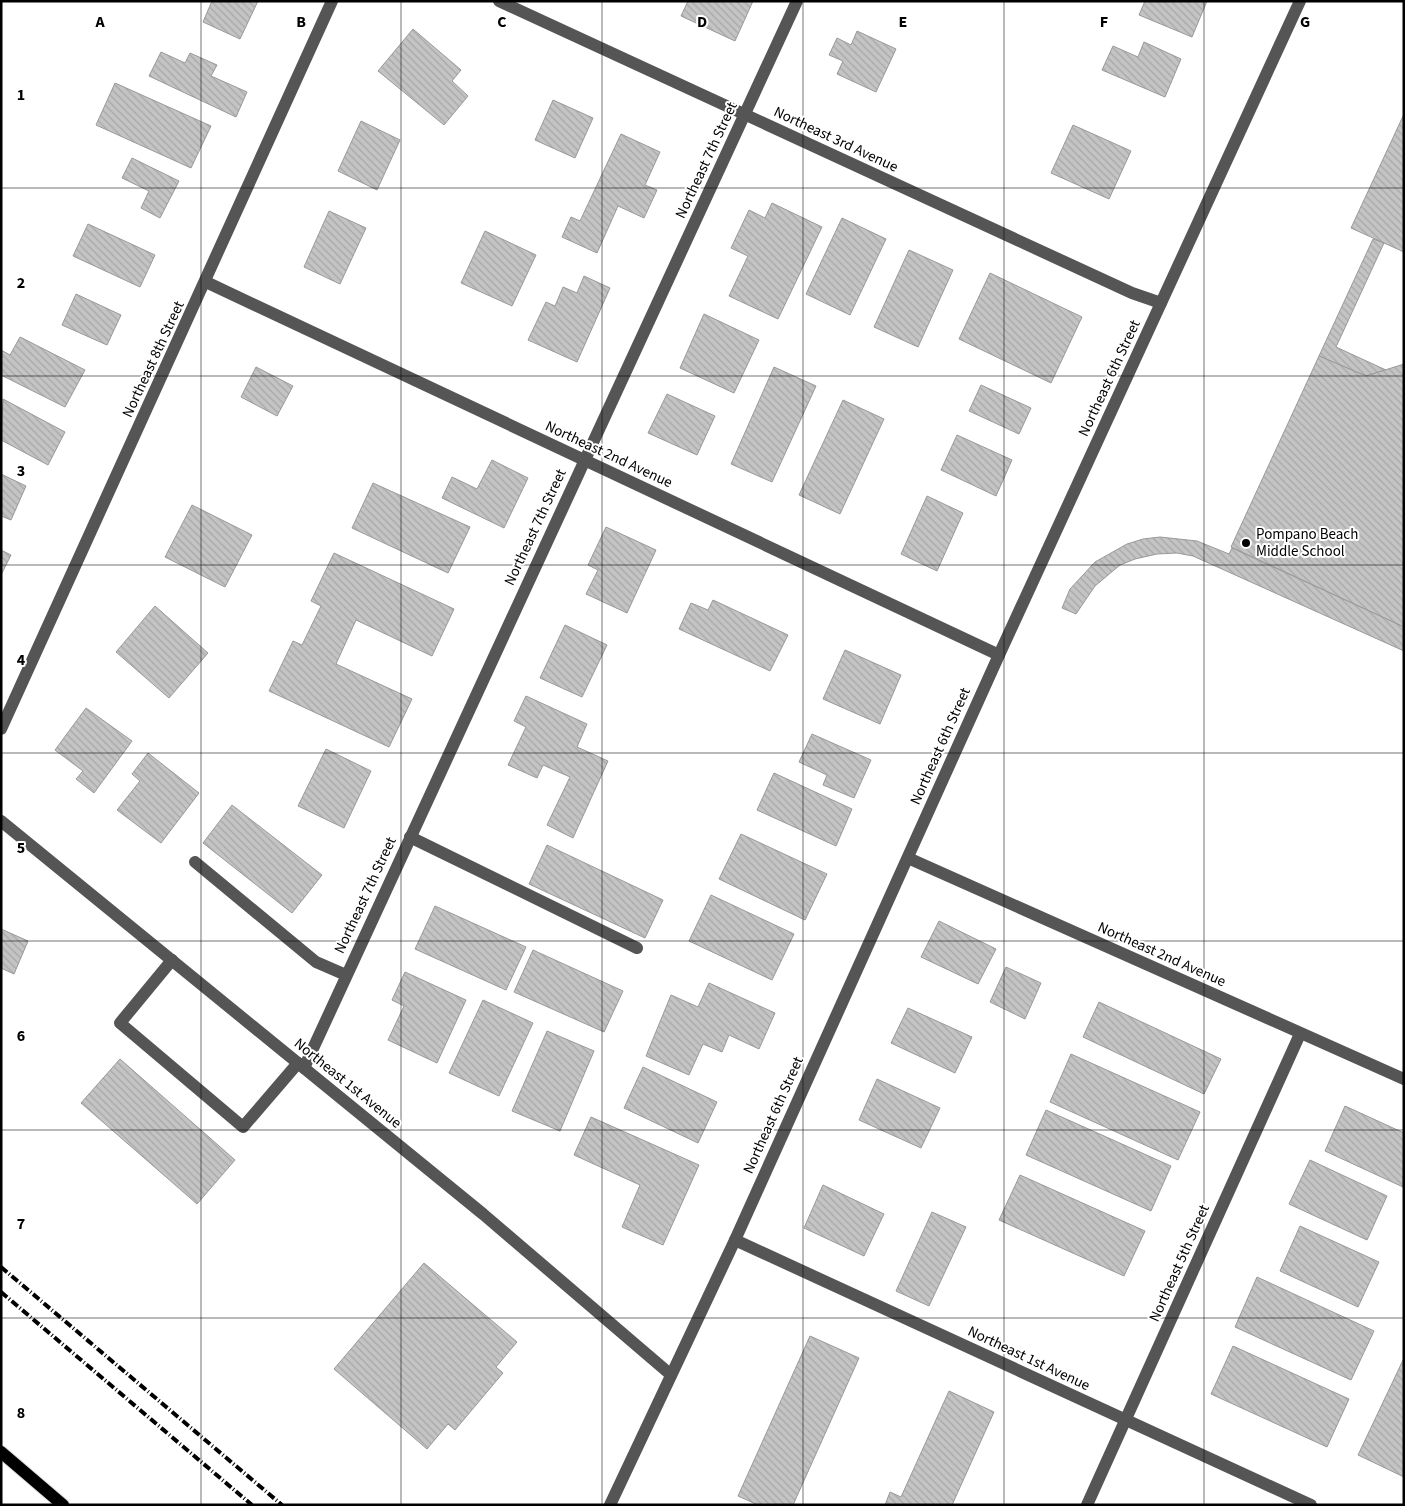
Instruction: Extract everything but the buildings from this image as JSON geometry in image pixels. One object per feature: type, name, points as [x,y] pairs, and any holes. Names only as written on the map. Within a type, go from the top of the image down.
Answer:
[{"type":"main road","points":[[1,1452],[63,1505]]},
{"type":"street","name":"Northeast 8th Street","points":[[1,729],[206,282],[332,1]]},
{"type":"street","name":"Northeast 3rd Avenue","points":[[498,1],[1132,293],[1161,303]]},
{"type":"street","name":"Northeast 7th Street","points":[[172,960],[120,1023],[243,1127],[301,1066],[346,975],[797,1]]},
{"type":"street","name":"Northeast 6th Street","points":[[610,1505],[734,1240],[999,656],[1300,1]]},
{"type":"street","name":"Northeast 2nd Avenue","points":[[206,282],[999,656]]},
{"type":"street","name":"Northeast 1st Avenue","points":[[1,821],[483,1214],[670,1374]]},
{"type":"street","points":[[410,837],[637,948]]},
{"type":"street","name":"Northeast 2nd Avenue","points":[[908,858],[1404,1080]]},
{"type":"street","points":[[195,862],[316,962],[346,975]]},
{"type":"street","name":"Northeast 5th Street","points":[[1087,1505],[1300,1034]]},
{"type":"street","name":"Northeast 1st Avenue","points":[[734,1240],[1311,1505]]},
{"type":"railway","points":[[1,1267],[282,1505]]},
{"type":"railway","points":[[1,1292],[252,1505]]},
{"type":"place","name":"Pompano Beach Middle School","points":[[1246,543]]}]
